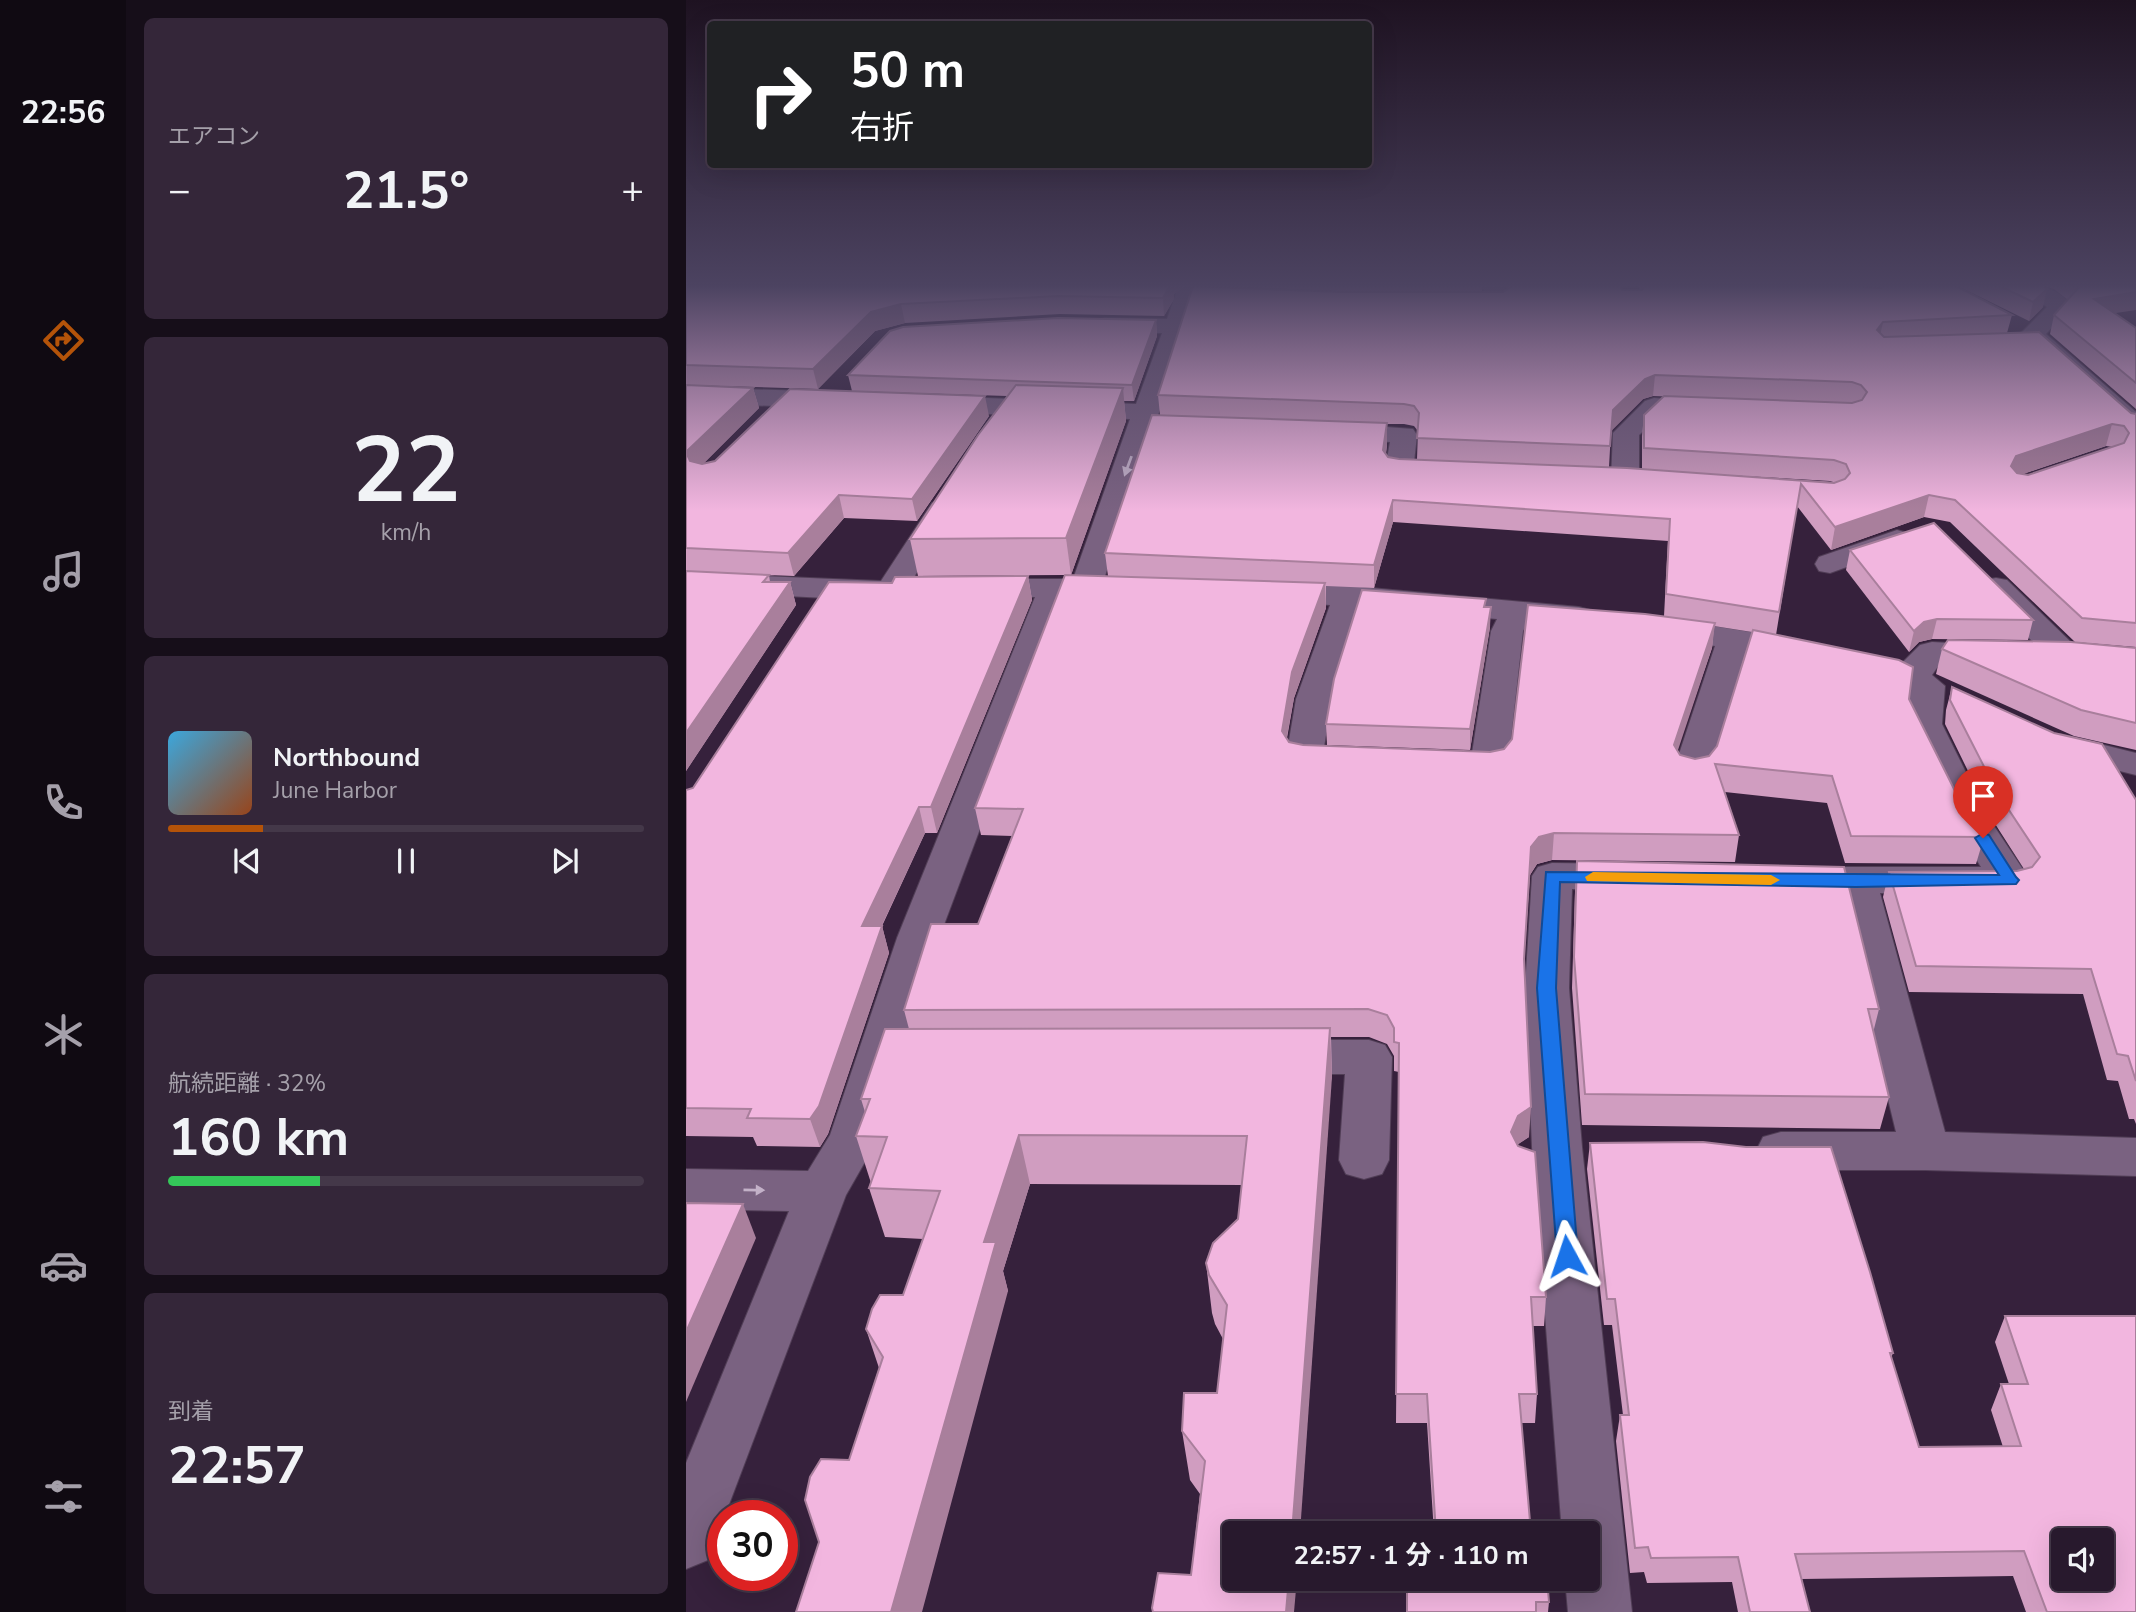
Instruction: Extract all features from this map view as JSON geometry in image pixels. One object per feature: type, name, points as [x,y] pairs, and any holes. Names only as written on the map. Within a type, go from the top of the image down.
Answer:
[{"type":"street","points":[[686,1539],[822,1191],[902,1058],[918,938],[1070,588],[1153,421],[1168,360]]},
{"type":"street","points":[[2050,360],[2133,437]]},
{"type":"street","points":[[686,394],[827,400],[850,390]]},
{"type":"street","points":[[759,427],[788,398]]},
{"type":"street","points":[[907,403],[1013,407],[1153,421]]},
{"type":"street","points":[[1652,481],[1611,479],[1626,433],[1654,406],[1723,408]]},
{"type":"street","points":[[991,437],[1013,407]]},
{"type":"street","points":[[1305,430],[1404,435],[1399,470],[1466,473]]},
{"type":"street","points":[[892,588],[954,489]]},
{"type":"street","points":[[1830,564],[1924,529]]},
{"type":"street","points":[[1759,880],[2010,880],[1969,817],[1924,724],[1932,688],[1920,667],[1932,652],[2076,655],[1977,569]]},
{"type":"street","points":[[686,582],[826,589],[1137,589]]},
{"type":"street","points":[[804,624],[826,589]]},
{"type":"street","points":[[1242,592],[1349,596],[1618,622],[1814,652],[1932,688]]},
{"type":"street","points":[[1349,596],[1314,699],[1304,758],[1370,760]]},
{"type":"street","points":[[1423,762],[1489,765],[1507,631],[1518,611]]},
{"type":"street","points":[[1692,772],[1734,639]]},
{"type":"street","points":[[2025,730],[2061,746],[2136,764]]},
{"type":"street","points":[[1600,1612],[1563,1151],[1547,988],[1552,876],[1662,878]]},
{"type":"street","points":[[1856,881],[1925,1151]]},
{"type":"street","points":[[1243,1058],[1368,1057],[1364,1160]]},
{"type":"street","points":[[1741,1151],[1925,1151],[2136,1157]]},
{"type":"street","points":[[686,1189],[822,1191]]},
{"type":"building","points":[[686,360],[822,360],[813,369],[686,365]]},
{"type":"building","points":[[862,360],[1141,360],[1132,385],[848,375]]},
{"type":"building","points":[[1169,360],[2071,360],[2131,413],[2136,414],[2136,623],[2082,618],[1955,500],[1929,495],[1835,527],[1801,484],[1779,612],[1666,594],[1670,519],[1393,500],[1374,565],[1105,553],[1152,415],[1387,423],[1383,450],[1388,457],[1399,459],[1627,468],[1834,483],[1845,479],[1850,473],[1846,464],[1834,460],[1644,448],[1644,415],[1664,396],[1852,403],[1862,400],[1867,392],[1861,385],[1852,382],[1655,375],[1645,379],[1613,410],[1610,446],[1417,438],[1419,413],[1414,406],[1404,404],[1158,395]],"holes":[[[2112,424],[2124,426],[2129,433],[2124,443],[2028,475],[2017,473],[2011,466],[2016,456]]]},
{"type":"building","points":[[2109,360],[2136,360],[2136,383]]},
{"type":"building","points":[[686,385],[753,388],[686,452]]},
{"type":"building","points":[[1016,385],[1123,388],[1066,538],[910,539],[978,435]]},
{"type":"building","points":[[790,389],[985,396],[912,499],[839,495],[788,553],[686,548],[686,452],[690,461],[702,464],[715,461]]},
{"type":"building","points":[[1934,523],[2033,620],[1937,619],[1924,622],[1914,631],[1850,550]]},
{"type":"building","points":[[686,571],[769,575],[763,582],[790,582],[686,733]]},
{"type":"building","points":[[1065,575],[1325,583],[1292,672],[1282,731],[1289,742],[1303,745],[1490,752],[1504,749],[1512,739],[1528,605],[1645,614],[1715,623],[1674,745],[1680,755],[1695,759],[1709,756],[1717,746],[1753,630],[1899,660],[1913,667],[1909,699],[1955,791],[1984,837],[1851,836],[1832,776],[1715,764],[1739,835],[1554,833],[1539,837],[1531,847],[1524,959],[1531,1107],[1518,1116],[1511,1132],[1518,1146],[1535,1152],[1546,1297],[1531,1297],[1537,1394],[1519,1394],[1530,1521],[1435,1521],[1427,1394],[1396,1394],[1399,1043],[1394,1042],[1394,1028],[1387,1015],[1368,1009],[904,1010],[931,924],[978,924],[1023,809],[975,808]]},
{"type":"building","points":[[1028,576],[931,807],[919,807],[862,926],[882,926],[819,1106],[810,1119],[747,1118],[751,1109],[686,1108],[686,790],[693,788],[829,582],[892,583],[895,577]]},
{"type":"building","points":[[1362,590],[1486,599],[1484,607],[1491,607],[1470,729],[1326,724],[1334,679]]},
{"type":"building","points":[[1948,640],[2071,642],[2136,648],[2136,723],[2081,710],[1942,649]]},
{"type":"building","points":[[1952,687],[2054,733],[2102,744],[2136,800],[2136,1081],[2128,1056],[2117,1054],[2091,969],[1916,966],[1889,872],[2017,871],[2032,867],[2040,857],[1997,792],[1950,700]]},
{"type":"building","points":[[1577,861],[1844,867],[1879,1009],[1868,1009],[1889,1097],[1585,1094],[1574,957]]},
{"type":"building","points":[[1330,1028],[1293,1521],[1222,1521],[1222,1591],[1288,1591],[1286,1612],[1153,1612],[1152,1608],[1158,1573],[1191,1575],[1205,1461],[1182,1431],[1184,1393],[1217,1393],[1227,1305],[1209,1275],[1206,1263],[1213,1243],[1238,1219],[1247,1136],[1019,1135],[984,1242],[996,1242],[891,1612],[796,1612],[819,1542],[805,1500],[810,1477],[821,1459],[849,1460],[883,1357],[866,1329],[872,1309],[880,1295],[903,1295],[940,1191],[869,1188],[887,1137],[856,1136],[870,1099],[861,1099],[885,1029]]},
{"type":"building","points":[[1703,1142],[1746,1147],[1831,1147],[1870,1272],[1893,1353],[1890,1353],[1919,1447],[2021,1446],[2001,1384],[2028,1384],[2005,1316],[2136,1316],[2136,1612],[2047,1612],[2024,1551],[1795,1554],[1810,1612],[1750,1612],[1738,1557],[1651,1558],[1648,1547],[1635,1548],[1620,1415],[1629,1415],[1615,1299],[1607,1299],[1590,1143]]},
{"type":"building","points":[[686,1203],[743,1204],[686,1332]]},
{"type":"building","points":[[1407,1591],[1548,1591],[1549,1602],[1536,1602],[1536,1612],[1407,1612]]},
{"type":"slow traffic","points":[[1593,877],[1771,880]]},
{"type":"route","points":[[1567,1256],[1547,988],[1552,876],[1856,881],[2010,880],[1983,838]]}]
